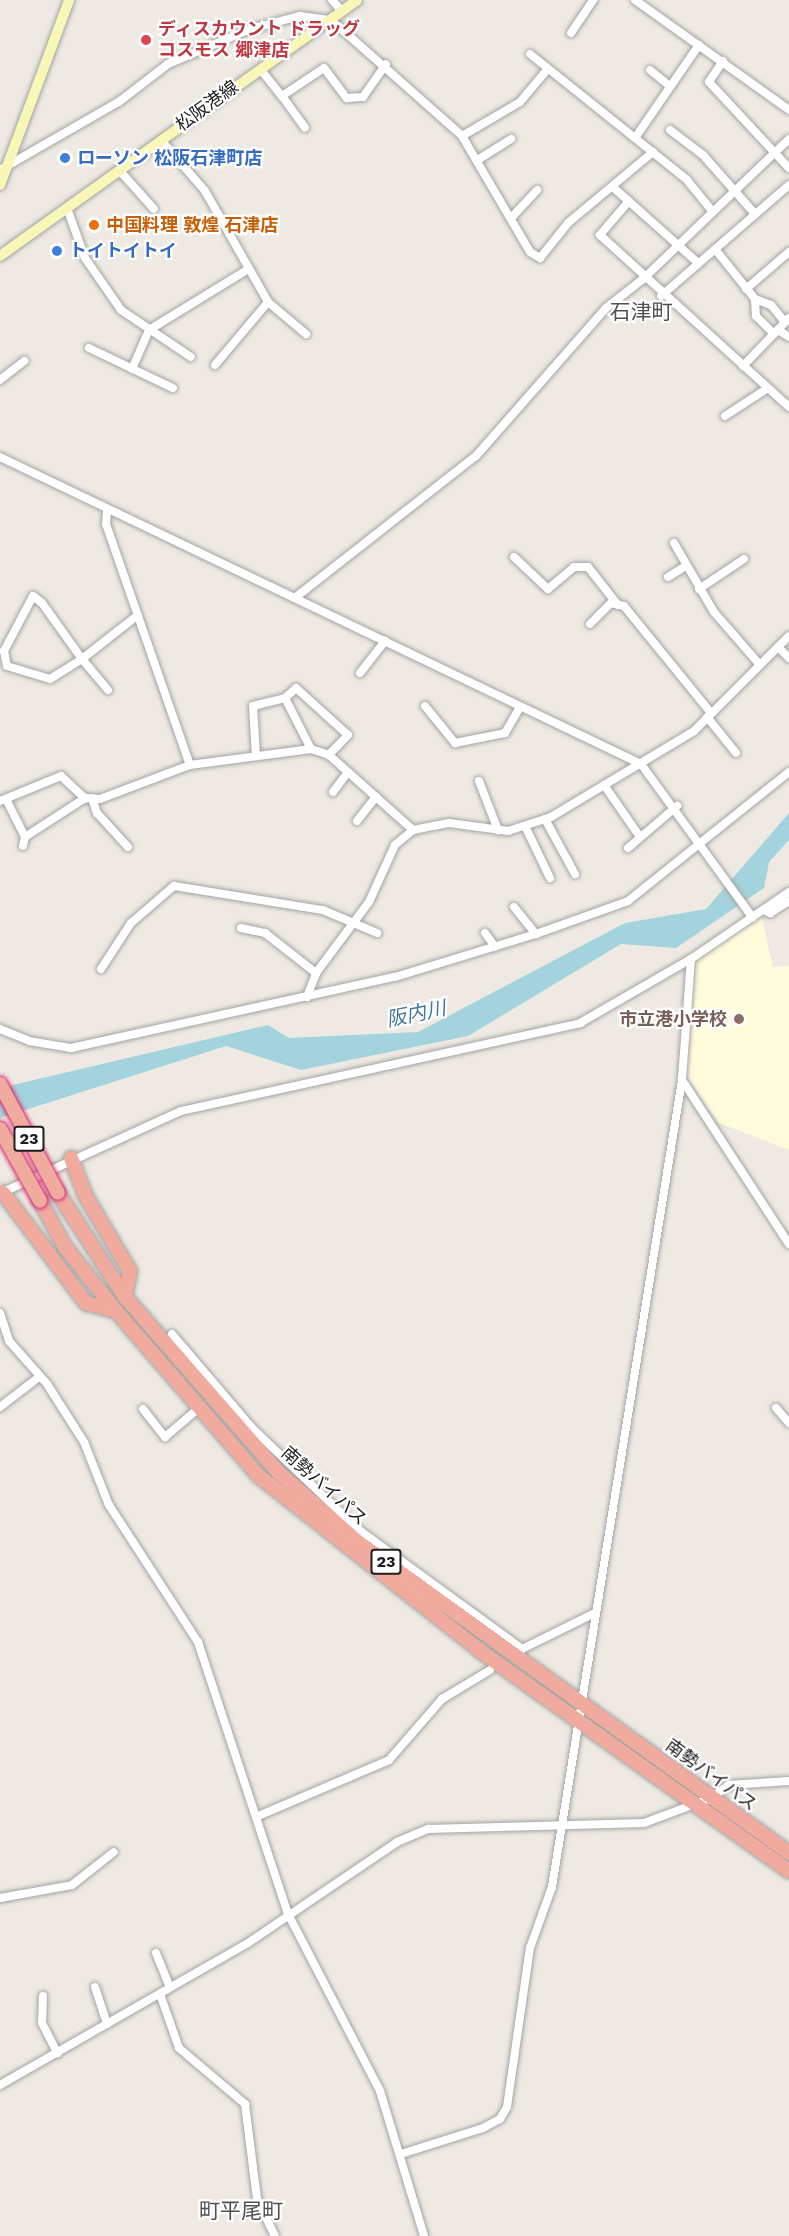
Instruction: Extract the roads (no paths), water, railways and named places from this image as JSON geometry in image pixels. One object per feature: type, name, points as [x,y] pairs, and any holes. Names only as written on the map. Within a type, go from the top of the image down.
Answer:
[{"type":"highway","name":"南勢バイパス","points":[[0,1084],[58,1193],[125,1297],[278,1472],[358,1542],[789,1853]]},
{"type":"highway","name":"南勢バイパス","points":[[0,1129],[65,1247],[116,1311],[260,1476],[341,1546],[579,1721],[789,1871]]},
{"type":"highway","points":[[71,1158],[85,1196],[130,1271],[125,1297]]},
{"type":"highway","points":[[1,1193],[86,1304],[116,1311]]},
{"type":"main road","points":[[0,185],[4,167],[69,0]]},
{"type":"main road","name":"松阪港線","points":[[0,256],[357,0]]},
{"type":"street","points":[[332,0],[342,11]]},
{"type":"street","points":[[571,33],[593,0]]},
{"type":"street","points":[[635,0],[649,4],[699,45],[789,111]]},
{"type":"street","points":[[4,167],[120,101],[168,64],[205,46],[300,16],[329,20],[386,64],[462,136],[479,159],[530,252],[540,258],[568,223],[615,189],[653,152]]},
{"type":"street","points":[[635,138],[699,45]]},
{"type":"street","points":[[530,54],[694,186],[712,211]]},
{"type":"street","points":[[723,61],[709,82],[775,156],[789,168]]},
{"type":"street","points":[[282,96],[324,68],[347,98],[363,97],[386,64]]},
{"type":"street","points":[[260,69],[305,128]]},
{"type":"street","points":[[650,70],[670,86]]},
{"type":"street","points":[[462,136],[520,102],[545,72]]},
{"type":"street","points":[[670,130],[704,155],[755,214]]},
{"type":"street","points":[[479,159],[511,139]]},
{"type":"street","points":[[296,597],[476,456],[606,308],[643,279],[675,243],[775,156],[789,139]]},
{"type":"street","points":[[161,140],[205,191],[247,270],[268,302],[306,334]]},
{"type":"street","points":[[119,170],[154,209]]},
{"type":"street","points":[[661,296],[789,185]]},
{"type":"street","points":[[615,189],[698,263]]},
{"type":"street","points":[[512,217],[537,190]]},
{"type":"street","points":[[629,201],[600,235],[661,296],[789,407]]},
{"type":"street","points":[[67,208],[102,287],[121,310],[191,357]]},
{"type":"street","points":[[715,249],[755,299],[771,305],[787,320],[743,366]]},
{"type":"street","points":[[746,289],[789,252]]},
{"type":"street","points":[[132,369],[149,330],[247,270]]},
{"type":"street","points":[[755,299],[756,316],[776,332],[789,336]]},
{"type":"street","points":[[215,364],[268,302]]},
{"type":"street","points":[[89,348],[173,388]]},
{"type":"street","points":[[0,380],[24,361]]},
{"type":"street","points":[[725,416],[768,387]]},
{"type":"street","points":[[0,457],[107,512],[296,597],[641,764],[677,806],[752,915]]},
{"type":"street","points":[[107,512],[106,524],[190,765]]},
{"type":"street","points":[[674,543],[699,589],[760,665]]},
{"type":"street","points":[[514,557],[548,589],[574,567],[588,567],[709,715],[736,753]]},
{"type":"street","points":[[699,589],[744,559]]},
{"type":"street","points":[[668,577],[687,565]]},
{"type":"street","points":[[108,690],[82,659],[33,596],[4,651],[7,666],[50,679],[82,659],[138,615]]},
{"type":"street","points":[[590,624],[611,603],[618,605]]},
{"type":"street","points":[[308,997],[316,973],[354,925],[395,845],[412,830],[449,823],[498,830],[525,826],[545,819],[641,764],[709,715],[789,636]]},
{"type":"street","points":[[360,673],[385,641]]},
{"type":"street","points":[[778,646],[789,658]]},
{"type":"street","points":[[256,756],[253,706],[285,698],[297,688],[344,729],[343,743],[329,754]]},
{"type":"street","points":[[285,698],[310,749]]},
{"type":"street","points":[[425,706],[455,743],[505,733],[520,707]]},
{"type":"street","points":[[25,837],[89,798],[190,765],[310,749],[329,754],[412,830]]},
{"type":"street","points":[[333,792],[348,772]]},
{"type":"street","points":[[0,1029],[29,1041],[71,1048],[308,997],[536,934],[628,901],[705,848],[789,772]]},
{"type":"street","points":[[23,846],[25,837],[3,800],[61,776],[89,798],[96,813],[128,847]]},
{"type":"street","points":[[479,781],[498,830]]},
{"type":"street","points":[[604,785],[640,837]]},
{"type":"street","points":[[357,821],[376,797]]},
{"type":"street","points":[[628,848],[677,806]]},
{"type":"street","points":[[545,819],[575,874]]},
{"type":"street","points":[[525,826],[550,878]]},
{"type":"street","points":[[101,969],[131,923],[174,886],[323,910],[377,933]]},
{"type":"street","points":[[1,1193],[71,1158],[181,1111],[580,1023],[691,959],[752,915],[789,892]]},
{"type":"street","points":[[763,910],[770,913],[789,901]]},
{"type":"street","points":[[514,907],[536,934]]},
{"type":"street","points":[[241,928],[265,933],[316,973]]},
{"type":"street","points":[[484,933],[495,947]]},
{"type":"street","points":[[401,2154],[483,2128],[505,2114],[530,1948],[552,1887],[582,1705],[682,1080],[691,959]]},
{"type":"street","points":[[682,1080],[789,1244]]},
{"type":"street","points":[[0,1313],[9,1341],[39,1377],[84,1442],[109,1505],[198,1642],[258,1816],[288,1914],[380,2091],[401,2154],[424,2236]]},
{"type":"street","points":[[172,1334],[252,1428],[358,1530],[522,1649],[595,1613]]},
{"type":"street","points":[[0,1407],[39,1377]]},
{"type":"street","points":[[143,1409],[165,1437],[199,1408]]},
{"type":"street","points":[[776,1408],[789,1423]]},
{"type":"street","points":[[258,1816],[389,1760],[442,1699],[490,1670]]},
{"type":"street","points":[[0,2085],[160,1994],[397,1842],[428,1829],[562,1823],[644,1823],[711,1798],[729,1785],[789,1781]]},
{"type":"street","points":[[0,1898],[72,1885],[114,1852]]},
{"type":"street","points":[[156,1953],[170,1987]]},
{"type":"street","points":[[95,1987],[106,2024]]},
{"type":"street","points":[[160,1994],[180,2048],[245,2104],[257,2199],[275,2236]]},
{"type":"street","points":[[43,1995],[42,2023],[57,2053]]},
{"type":"water","name":"阪内川","points":[[789,813],[789,840],[769,862],[764,888],[676,948],[621,944],[468,1036],[301,1070],[226,1046],[0,1118],[0,1088],[268,1025],[289,1038],[418,1032],[625,923],[706,909]]},
{"type":"place","name":"ディスカウント ドラッグ コスモス 郷津店","points":[[146,40]]},
{"type":"place","name":"ローソン 松阪石津町店","points":[[65,158]]},
{"type":"place","name":"中国料理 敦煌 石津店","points":[[94,225]]},
{"type":"place","name":"トイトイトイ","points":[[57,251]]},
{"type":"place","name":"市立港小学校","points":[[739,1019]]},
{"type":"district","name":"石津町","points":[[641,312]]},
{"type":"district","name":"町平尾町","points":[[241,2211]]}]
